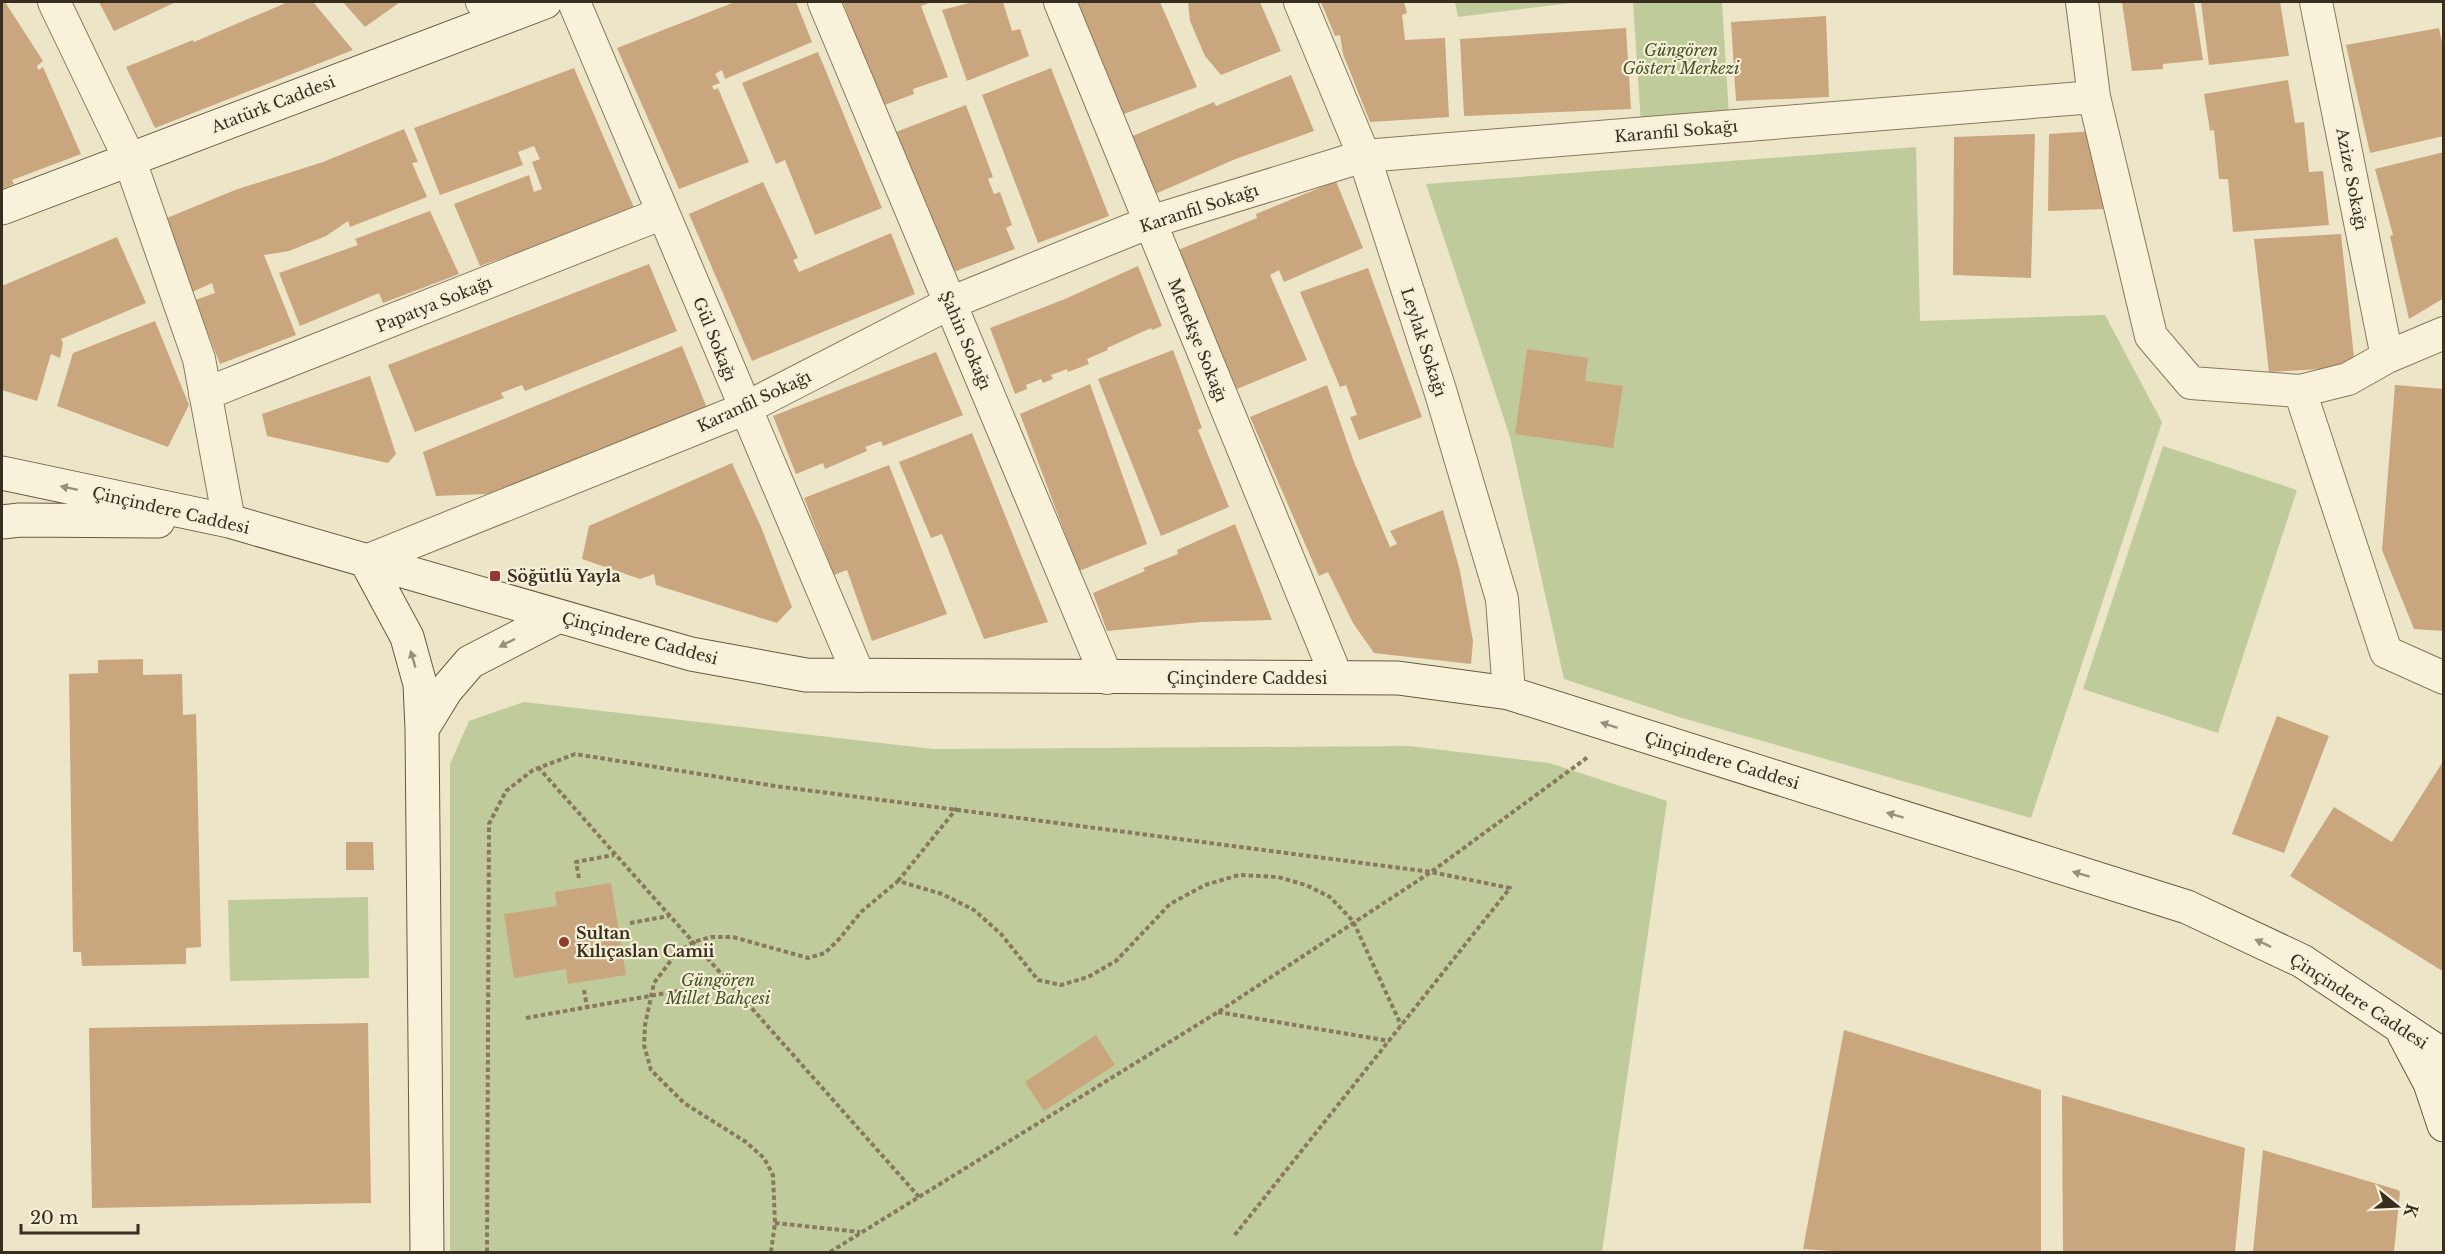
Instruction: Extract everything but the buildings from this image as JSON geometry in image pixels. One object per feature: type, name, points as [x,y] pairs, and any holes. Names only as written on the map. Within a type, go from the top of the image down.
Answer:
[{"type":"main road","name":"Atatürk Caddesi","points":[[2,208],[129,159],[489,11],[545,2]]},
{"type":"main road","name":"Çinçindere Caddesi","points":[[2,473],[229,521],[691,654],[806,675],[1398,678],[1509,693],[2187,907],[2302,961],[2444,1056]]},
{"type":"main road","points":[[2,522],[20,520],[229,521]]},
{"type":"main road","points":[[366,561],[407,637],[420,684],[427,1252]]},
{"type":"main road","points":[[422,729],[446,690],[470,662],[559,616]]},
{"type":"main road","points":[[2401,1029],[2430,1083],[2444,1125]]},
{"type":"street","points":[[54,2],[129,159],[199,359],[229,521]]},
{"type":"street","name":"Gül Sokağı","points":[[574,2],[744,409],[859,676]]},
{"type":"street","name":"Şahin Sokağı","points":[[824,2],[1107,678]]},
{"type":"street","name":"Menekşe Sokağı","points":[[1060,2],[1337,678]]},
{"type":"street","name":"Leylak Sokağı","points":[[1300,2],[1364,156],[1440,390],[1502,599],[1509,693]]},
{"type":"street","points":[[2082,2],[2094,97],[2151,336],[2191,383],[2300,391],[2348,379],[2387,357],[2444,333]]},
{"type":"street","name":"Azize Sokağı","points":[[2316,2],[2387,357]]},
{"type":"street","name":"Karanfil Sokağı","points":[[366,561],[744,409],[950,303],[1150,222],[1364,156],[2094,97]]},
{"type":"street","name":"Papatya Sokağı","points":[[205,394],[663,213]]},
{"type":"street","points":[[2300,391],[2386,652],[2444,678]]},
{"type":"path","points":[[830,1252],[1218,1011],[1431,872],[1624,730]]},
{"type":"path","points":[[487,1252],[489,824],[506,791],[538,767],[575,754],[775,786],[957,808],[1431,872],[1510,888],[1234,1236]]},
{"type":"path","points":[[538,767],[919,1197]]},
{"type":"path","points":[[771,1252],[775,1223],[773,1175],[764,1158],[746,1142],[684,1103],[651,1070],[644,1045],[645,1025],[654,983],[675,955],[693,942],[711,937],[734,937],[808,958],[825,953],[840,939],[861,912],[898,881],[957,808]]},
{"type":"path","points":[[579,878],[576,862],[615,855]]},
{"type":"path","points":[[898,881],[942,894],[974,910],[1001,934],[1038,980],[1061,985],[1088,977],[1116,961],[1170,904],[1205,885],[1239,875],[1278,877],[1306,885],[1330,897],[1353,921],[1401,1025]]},
{"type":"path","points":[[630,923],[670,916]]},
{"type":"path","points":[[526,1018],[728,982]]},
{"type":"path","points":[[584,990],[587,1007]]},
{"type":"path","points":[[1218,1011],[1389,1041]]},
{"type":"path","points":[[775,1223],[861,1232]]},
{"type":"green space","points":[[1455,2],[1579,2],[1458,17]]},
{"type":"green space","name":"Güngören Gösteri Merkezi","points":[[1633,2],[1722,2],[1729,116],[1641,124]]},
{"type":"green space","points":[[1916,147],[1920,321],[2105,315],[2162,422],[2031,818],[1679,717],[1564,679],[1510,437],[1426,184]]},
{"type":"green space","points":[[2163,446],[2297,490],[2218,733],[2083,689]]},
{"type":"green space","name":"Güngören Millet Bahçesi","points":[[524,702],[933,749],[1410,746],[1549,763],[1667,801],[1602,1252],[450,1252],[450,764],[469,721]]},
{"type":"green space","points":[[368,897],[369,978],[230,981],[228,900]]},
{"type":"place","name":"Söğütlü Yayla","points":[[495,576]]},
{"type":"place","name":"Sultan Kılıçaslan Camii","points":[[564,942]]}]
